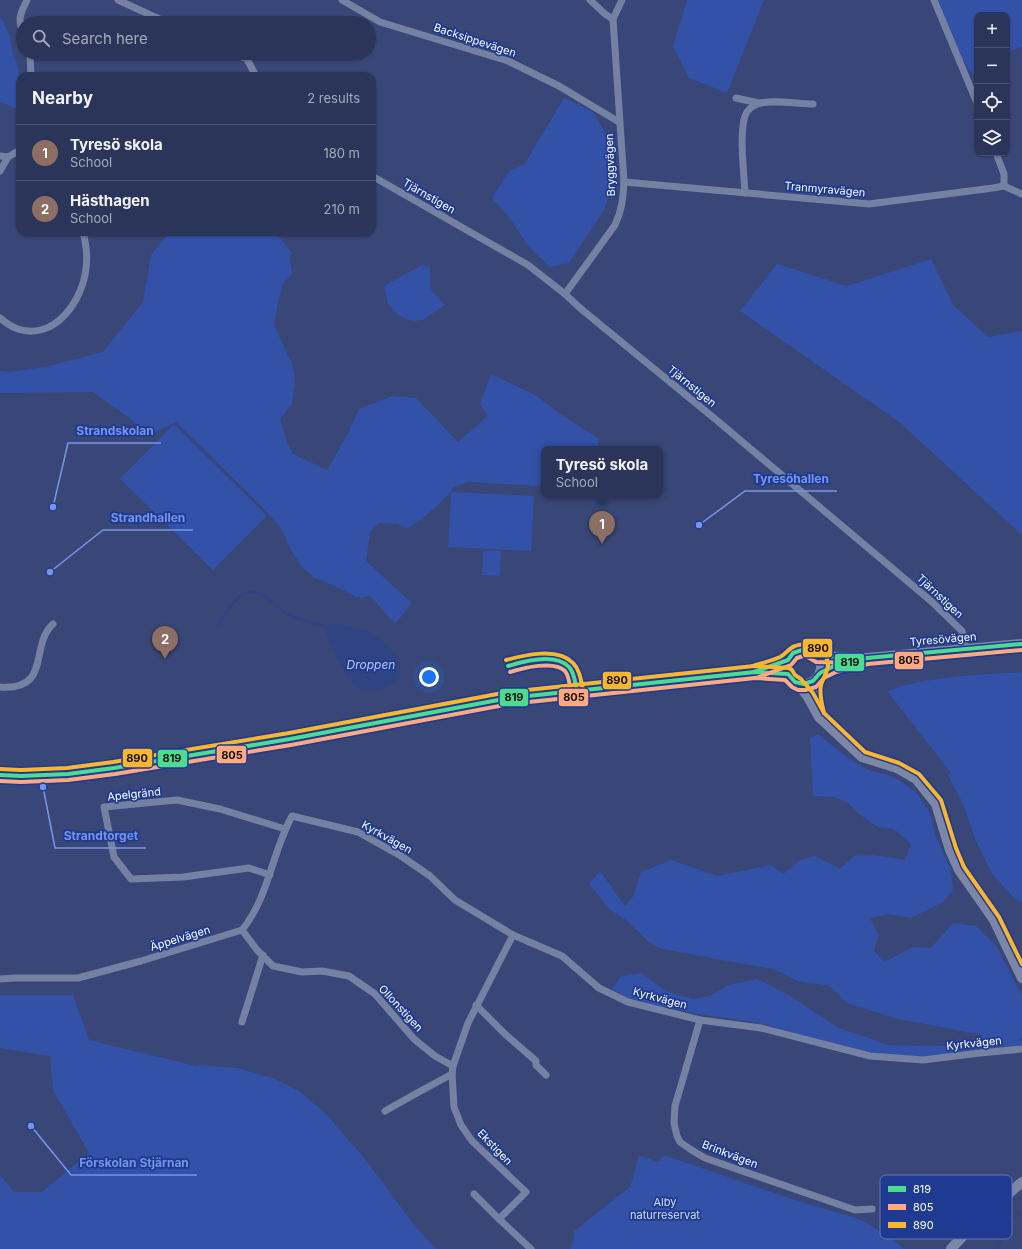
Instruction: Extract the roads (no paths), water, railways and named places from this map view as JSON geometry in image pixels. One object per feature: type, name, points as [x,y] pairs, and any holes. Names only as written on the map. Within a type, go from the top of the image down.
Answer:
[{"type":"main road","name":"Tyresövägen","points":[[755,672],[788,660],[794,653],[802,650],[808,650],[817,656],[867,658],[1022,644]]},
{"type":"main road","points":[[817,656],[821,665],[815,685],[815,696],[819,717]]},
{"type":"main road","name":"Tyresövägen","points":[[797,683],[807,684],[834,666],[867,658]]},
{"type":"main road","points":[[788,660],[786,669],[788,674],[808,697],[819,717],[862,757],[897,768],[916,779],[936,804],[950,850],[959,870],[994,920],[1022,978]]},
{"type":"main road","name":"Tyresövägen","points":[[0,775],[21,776],[68,774],[114,768],[290,739],[509,698],[755,672],[788,674]]},
{"type":"main road","name":"Tyresövägen","points":[[0,770],[20,771],[114,768]]},
{"type":"main road","points":[[1012,1191],[1022,1182]]},
{"type":"main road","points":[[951,1249],[960,1239]]},
{"type":"street","points":[[20,16],[27,0]]},
{"type":"street","points":[[118,0],[153,16]]},
{"type":"street","name":"Backsippevägen","points":[[342,0],[370,16]]},
{"type":"street","points":[[590,0],[605,14],[613,19],[622,0]]},
{"type":"street","points":[[934,0],[974,96]]},
{"type":"street","name":"Bryggvägen","points":[[565,294],[615,225],[623,203],[624,182],[613,19]]},
{"type":"street","name":"Backsippevägen","points":[[376,20],[508,61],[559,86],[619,122]]},
{"type":"street","points":[[30,60],[31,72]]},
{"type":"street","points":[[248,60],[254,72]]},
{"type":"street","points":[[736,98],[759,103],[813,104]]},
{"type":"street","points":[[745,193],[743,141],[744,123],[746,115],[751,107],[759,103]]},
{"type":"street","points":[[0,171],[4,156],[16,152]]},
{"type":"street","points":[[997,156],[1004,174],[1004,186],[1022,194]]},
{"type":"street","name":"Tjärnstigen","points":[[376,178],[528,265],[565,294],[931,601],[962,631],[966,649]]},
{"type":"street","name":"Tranmyravägen","points":[[624,182],[870,204],[1004,186]]},
{"type":"street","points":[[0,318],[19,330],[28,331],[45,329],[55,324],[64,316],[78,297],[83,285],[87,255],[84,236]]},
{"type":"street","points":[[0,687],[15,688],[31,678],[36,671],[43,640],[49,628],[54,624]]},
{"type":"street","name":"Apelgränd","points":[[270,875],[249,868],[184,877],[131,879],[114,857],[104,807],[177,800],[220,809],[285,829]]},
{"type":"street","name":"Kyrkvägen","points":[[285,829],[292,816],[358,832],[401,856],[430,876],[455,900],[513,935],[562,956],[599,988],[628,1002],[700,1020],[761,1028],[870,1056],[923,1060],[1022,1049]]},
{"type":"street","points":[[242,930],[250,919],[270,875],[285,829]]},
{"type":"street","name":"Ollonstigen","points":[[242,930],[257,950],[272,966],[302,972],[322,971],[349,976],[375,994],[414,1039],[435,1056],[453,1066]]},
{"type":"street","name":"Äppelvägen","points":[[0,979],[78,978],[141,961],[242,930]]},
{"type":"street","name":"Ekstigen","points":[[498,1219],[526,1192],[472,1141],[461,1125],[454,1107],[452,1074],[453,1066],[468,1023],[513,935]]},
{"type":"street","points":[[242,1022],[263,955]]},
{"type":"street","points":[[476,1006],[536,1061],[536,1065],[546,1075]]},
{"type":"street","name":"Brinkvägen","points":[[700,1020],[674,1106],[674,1128],[680,1142],[690,1150],[705,1158],[855,1210],[872,1209]]},
{"type":"street","points":[[385,1111],[452,1074]]},
{"type":"street","points":[[474,1194],[498,1219],[532,1249]]},
{"type":"water","name":"Droppen","points":[[339,624],[367,631],[381,640],[396,655],[400,669],[396,682],[372,691],[363,691],[357,688],[339,663],[324,626]]},
{"type":"waterway","points":[[217,625],[240,596],[247,592],[254,592],[267,598],[291,616],[324,626]]},
{"type":"waterway","points":[[1012,1219],[1022,1211]]},
{"type":"waterway","points":[[998,1249],[1001,1239]]},
{"type":"place","name":"Strandskolan","points":[[53,507]]},
{"type":"place","name":"Tyresöhallen","points":[[699,525]]},
{"type":"place","name":"Tyresö skola","points":[[602,544]]},
{"type":"place","name":"Strandhallen","points":[[50,572]]},
{"type":"place","name":"Hästhagen","points":[[165,659]]},
{"type":"place","name":"Strandtorget","points":[[43,787]]},
{"type":"place","name":"Förskolan Stjärnan","points":[[31,1126]]},
{"type":"park label","name":"Alby naturreservat","points":[[665,1208]]}]
